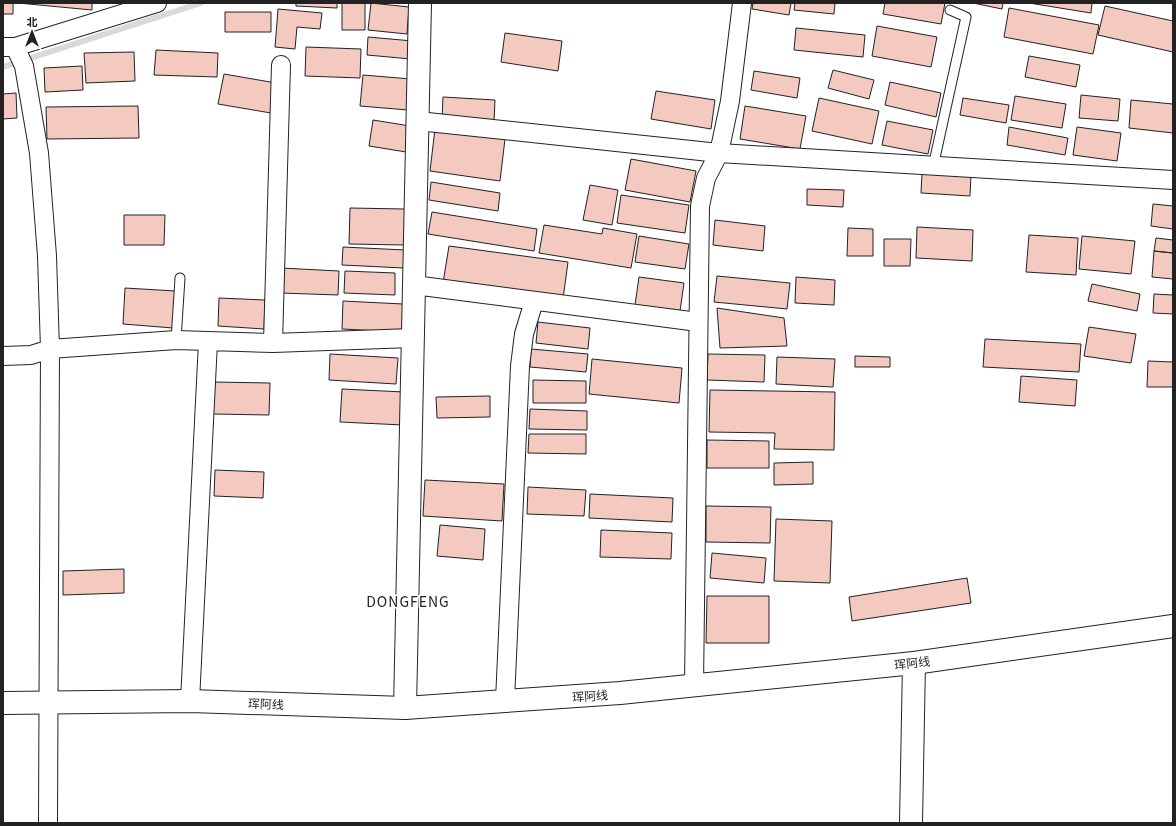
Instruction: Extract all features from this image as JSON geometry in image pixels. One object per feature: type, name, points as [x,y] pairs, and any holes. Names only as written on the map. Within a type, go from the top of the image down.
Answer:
[{"type":"main road","points":[[405,708],[420,3]]},
{"type":"main road","name":"珲阿线","points":[[3,703],[190,701],[405,708],[694,686],[914,663],[1173,626]]},
{"type":"main road","points":[[911,823],[914,663]]},
{"type":"street","points":[[694,686],[700,206],[706,178],[719,153],[730,101],[742,3]]},
{"type":"street","points":[[48,823],[50,349],[47,256],[40,153],[16,54],[157,4]]},
{"type":"street","points":[[273,343],[281,66]]},
{"type":"street","points":[[418,121],[719,153],[933,167],[1173,180]]},
{"type":"street","points":[[414,285],[698,322]]},
{"type":"street","points":[[505,701],[520,366],[524,334],[534,301]]},
{"type":"street","points":[[3,356],[31,355],[50,349],[176,340],[273,343],[412,338]]},
{"type":"street","points":[[190,701],[208,342]]},
{"type":"lane","points":[[933,167],[966,17],[950,10]]},
{"type":"lane","points":[[176,340],[180,278]]},
{"type":"building","points":[[3,3],[13,3],[13,14],[3,14]]},
{"type":"building","points":[[18,3],[92,3],[92,10]]},
{"type":"building","points":[[296,3],[337,3],[337,8],[296,6]]},
{"type":"building","points":[[342,3],[365,3],[365,30],[342,30]]},
{"type":"building","points":[[371,3],[409,7],[407,34],[368,30]]},
{"type":"building","points":[[753,3],[791,3],[789,15],[752,9]]},
{"type":"building","points":[[795,3],[835,3],[834,14],[794,10]]},
{"type":"building","points":[[885,3],[945,3],[941,24],[883,14]]},
{"type":"building","points":[[973,3],[1003,3],[1002,9]]},
{"type":"building","points":[[1029,3],[1092,3],[1091,13]]},
{"type":"building","points":[[1105,6],[1173,21],[1173,52],[1098,35]]},
{"type":"building","points":[[1009,8],[1099,25],[1093,54],[1004,37]]},
{"type":"building","points":[[278,9],[322,13],[320,29],[297,27],[295,49],[275,47]]},
{"type":"building","points":[[225,12],[271,12],[271,32],[225,32]]},
{"type":"building","points":[[877,26],[937,37],[931,67],[872,56]]},
{"type":"building","points":[[796,28],[865,35],[863,57],[794,50]]},
{"type":"building","points":[[505,33],[562,41],[558,71],[501,62]]},
{"type":"building","points":[[368,37],[413,41],[411,59],[367,55]]},
{"type":"building","points":[[306,47],[361,49],[360,78],[305,76]]},
{"type":"building","points":[[156,50],[218,53],[217,77],[154,75]]},
{"type":"building","points":[[134,52],[135,81],[86,83],[84,53]]},
{"type":"building","points":[[1029,56],[1080,65],[1076,87],[1025,77]]},
{"type":"building","points":[[82,66],[83,90],[45,92],[44,68]]},
{"type":"building","points":[[833,70],[874,80],[869,99],[828,88]]},
{"type":"building","points":[[754,71],[800,78],[797,98],[751,90]]},
{"type":"building","points":[[224,74],[276,83],[271,113],[218,104]]},
{"type":"building","points":[[363,75],[411,79],[408,110],[360,106]]},
{"type":"building","points":[[890,82],[941,93],[936,117],[885,105]]},
{"type":"building","points":[[656,91],[715,100],[711,129],[651,119]]},
{"type":"building","points":[[16,93],[17,118],[3,119],[3,94]]},
{"type":"building","points":[[1081,95],[1120,99],[1118,121],[1079,118]]},
{"type":"building","points":[[1015,96],[1066,104],[1062,128],[1011,120]]},
{"type":"building","points":[[443,97],[495,100],[494,121],[442,119]]},
{"type":"building","points":[[819,98],[879,111],[872,144],[812,131]]},
{"type":"building","points":[[963,98],[1009,105],[1006,123],[960,115]]},
{"type":"building","points":[[1131,100],[1173,104],[1173,133],[1129,128]]},
{"type":"building","points":[[138,106],[139,138],[47,139],[46,107]]},
{"type":"building","points":[[745,106],[806,116],[800,149],[740,139]]},
{"type":"building","points":[[373,120],[410,126],[406,152],[369,146]]},
{"type":"building","points":[[887,121],[933,130],[928,154],[882,145]]},
{"type":"building","points":[[1009,127],[1068,138],[1065,155],[1007,145]]},
{"type":"building","points":[[1077,127],[1121,133],[1117,161],[1073,155]]},
{"type":"building","points":[[435,129],[505,139],[500,181],[430,171]]},
{"type":"building","points":[[631,159],[696,171],[690,202],[625,190]]},
{"type":"building","points":[[922,173],[971,175],[970,196],[921,193]]},
{"type":"building","points":[[431,182],[500,193],[498,211],[429,200]]},
{"type":"building","points":[[590,185],[618,190],[612,225],[583,220]]},
{"type":"building","points":[[807,189],[844,190],[843,207],[807,205]]},
{"type":"building","points":[[621,195],[689,205],[685,233],[617,223]]},
{"type":"building","points":[[1153,204],[1173,206],[1173,229],[1151,226]]},
{"type":"building","points":[[350,208],[405,209],[404,245],[349,244]]},
{"type":"building","points":[[432,212],[537,229],[534,251],[428,234]]},
{"type":"building","points":[[124,215],[165,215],[164,245],[124,245]]},
{"type":"building","points":[[715,220],[765,226],[763,251],[713,245]]},
{"type":"building","points":[[544,225],[602,234],[603,228],[637,234],[631,268],[539,253]]},
{"type":"building","points":[[917,227],[973,230],[972,261],[916,258]]},
{"type":"building","points":[[848,228],[873,229],[873,256],[847,256]]},
{"type":"building","points":[[1029,235],[1078,238],[1076,275],[1026,272]]},
{"type":"building","points":[[639,236],[689,244],[685,269],[635,262]]},
{"type":"building","points":[[1082,236],[1135,241],[1131,274],[1079,269]]},
{"type":"building","points":[[1156,238],[1173,240],[1173,253],[1154,251]]},
{"type":"building","points":[[884,239],[911,239],[910,266],[884,266]]},
{"type":"building","points":[[449,246],[568,262],[563,299],[443,283]]},
{"type":"building","points":[[343,247],[405,250],[404,268],[342,265]]},
{"type":"building","points":[[1154,251],[1173,253],[1173,279],[1152,277]]},
{"type":"building","points":[[281,268],[339,271],[338,295],[280,293]]},
{"type":"building","points":[[345,271],[395,273],[395,295],[344,293]]},
{"type":"building","points":[[717,276],[790,283],[787,309],[714,302]]},
{"type":"building","points":[[639,277],[684,283],[680,311],[635,305]]},
{"type":"building","points":[[796,277],[835,280],[834,305],[795,303]]},
{"type":"building","points":[[1092,284],[1140,294],[1137,311],[1088,301]]},
{"type":"building","points":[[125,288],[176,291],[173,328],[123,324]]},
{"type":"building","points":[[1154,294],[1173,295],[1173,314],[1153,313]]},
{"type":"building","points":[[219,298],[265,300],[264,329],[218,326]]},
{"type":"building","points":[[343,301],[403,304],[402,332],[342,329]]},
{"type":"building","points":[[717,308],[784,318],[787,346],[720,348]]},
{"type":"building","points":[[538,322],[590,328],[588,349],[536,343]]},
{"type":"building","points":[[1089,327],[1136,334],[1131,363],[1084,356]]},
{"type":"building","points":[[985,339],[1081,344],[1079,372],[983,367]]},
{"type":"building","points":[[531,349],[588,354],[586,372],[530,367]]},
{"type":"building","points":[[330,354],[398,358],[396,384],[329,380]]},
{"type":"building","points":[[708,354],[765,355],[764,382],[707,380]]},
{"type":"building","points":[[855,356],[890,357],[890,367],[855,367]]},
{"type":"building","points":[[777,357],[835,359],[833,387],[776,384]]},
{"type":"building","points":[[592,359],[682,368],[679,403],[589,394]]},
{"type":"building","points":[[1148,361],[1173,362],[1173,387],[1147,387]]},
{"type":"building","points":[[1021,376],[1077,380],[1075,406],[1019,402]]},
{"type":"building","points":[[533,380],[586,381],[586,403],[533,403]]},
{"type":"building","points":[[213,382],[270,383],[269,415],[213,414]]},
{"type":"building","points":[[342,389],[404,392],[403,425],[340,422]]},
{"type":"building","points":[[710,390],[835,392],[834,450],[774,449],[775,433],[709,432]]},
{"type":"building","points":[[490,396],[490,417],[437,418],[436,397]]},
{"type":"building","points":[[530,409],[587,411],[587,430],[529,429]]},
{"type":"building","points":[[529,434],[586,434],[586,454],[528,453]]},
{"type":"building","points":[[707,440],[769,441],[769,468],[707,468]]},
{"type":"building","points":[[813,462],[813,484],[774,485],[774,463]]},
{"type":"building","points":[[215,470],[264,472],[263,498],[214,496]]},
{"type":"building","points":[[425,480],[504,484],[502,521],[423,516]]},
{"type":"building","points":[[528,487],[586,490],[584,516],[527,514]]},
{"type":"building","points":[[590,494],[673,498],[672,522],[589,518]]},
{"type":"building","points":[[706,506],[771,507],[770,543],[706,542]]},
{"type":"building","points":[[776,519],[832,521],[830,583],[774,581]]},
{"type":"building","points":[[440,525],[485,529],[483,560],[437,556]]},
{"type":"building","points":[[601,530],[672,533],[671,559],[600,557]]},
{"type":"building","points":[[712,553],[766,558],[764,583],[710,578]]},
{"type":"building","points":[[124,569],[124,593],[63,595],[63,571]]},
{"type":"building","points":[[967,578],[971,603],[852,621],[849,597]]},
{"type":"building","points":[[707,596],[769,596],[769,643],[706,643]]},
{"type":"waterway","points":[[3,67],[201,3]]},
{"type":"district","name":"DONGFENG","points":[[408,601]]}]
